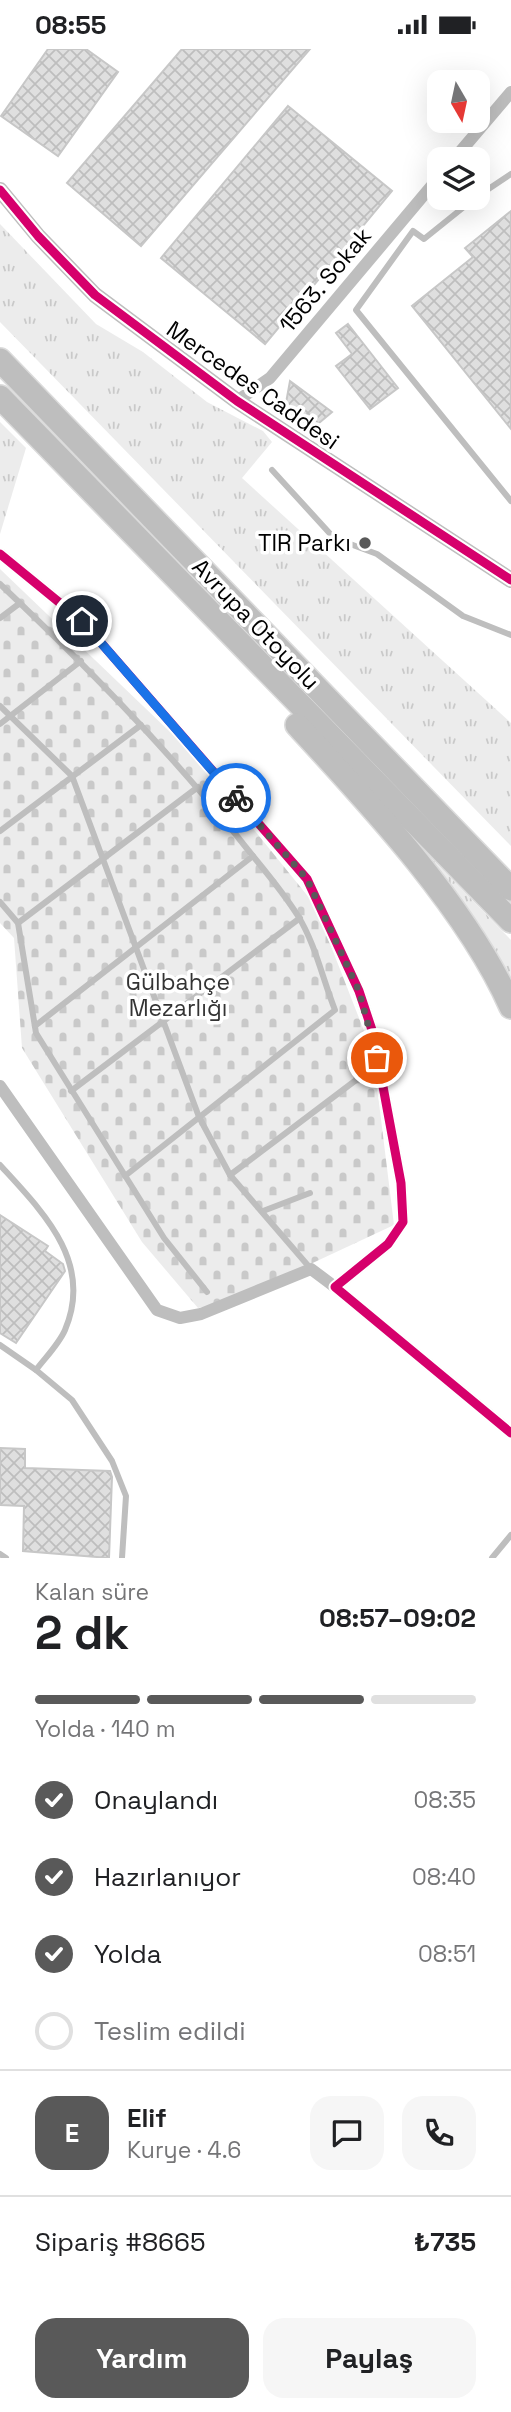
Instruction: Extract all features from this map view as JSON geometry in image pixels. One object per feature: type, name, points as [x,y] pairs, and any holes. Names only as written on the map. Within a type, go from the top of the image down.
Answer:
[{"type":"highway","name":"Avrupa Otoyolu","points":[[0,360],[511,889]]},
{"type":"highway","name":"Avrupa Otoyolu","points":[[0,397],[511,921]]},
{"type":"highway","points":[[199,603],[219,637],[246,670],[329,761],[452,908],[495,973],[511,1007]]},
{"type":"street","points":[[464,147],[511,92]]},
{"type":"street","name":"Mercedes Caddesi","points":[[0,190],[38,236],[95,295],[237,401],[511,580]]},
{"type":"street","name":"1563. Sokak","points":[[237,401],[271,377],[427,191]]},
{"type":"street","points":[[0,555],[82,621],[307,879],[359,991],[373,1033],[398,1169],[402,1222],[388,1244],[335,1287]]},
{"type":"street","points":[[0,1086],[157,1310],[180,1318],[201,1314],[311,1269],[511,1433]]},
{"type":"lane","points":[[490,188],[511,174]]},
{"type":"lane","points":[[460,210],[424,239],[413,231],[356,310],[511,501]]},
{"type":"lane","points":[[272,470],[334,538],[377,554],[463,616],[511,635]]},
{"type":"lane","points":[[0,584],[81,661],[141,725],[198,787],[253,856],[300,918],[335,1010],[125,1176]]},
{"type":"lane","points":[[0,618],[20,603]]},
{"type":"lane","points":[[0,724],[81,661]]},
{"type":"lane","points":[[0,706],[72,776],[161,1023],[198,1117],[230,1175],[311,1269]]},
{"type":"lane","points":[[0,831],[141,725]]},
{"type":"lane","points":[[18,923],[198,787]]},
{"type":"lane","points":[[35,1026],[253,856]]},
{"type":"lane","points":[[0,902],[18,923],[36,1033],[164,1238],[207,1291]]},
{"type":"lane","points":[[71,1091],[300,918]]},
{"type":"lane","points":[[230,1175],[364,1074]]},
{"type":"lane","points":[[0,1164],[40,1210],[71,1260],[76,1293],[64,1332],[36,1370]]},
{"type":"lane","points":[[263,1211],[310,1193]]},
{"type":"lane","points":[[0,1345],[72,1400],[112,1461],[126,1496],[122,1558]]},
{"type":"lane","points":[[492,1558],[511,1535]]},
{"type":"lane","points":[[0,1553],[6,1558]]},
{"type":"green space","points":[[0,224],[96,324],[143,352],[207,402],[263,431],[272,442],[242,478],[511,723],[511,846],[0,322]]},
{"type":"green space","points":[[0,422],[26,448],[0,534]]},
{"type":"green space","name":"Gülbahçe Mezarlığı","points":[[0,569],[190,751],[315,905],[373,1054],[394,1225],[227,1303],[198,1308],[142,1242],[22,1048],[14,938],[0,923]]},
{"type":"green space","points":[[418,844],[511,940],[511,983],[471,913],[416,847]]},
{"type":"building","points":[[48,49],[86,49],[118,72],[58,156],[1,116]]},
{"type":"building","points":[[182,49],[310,49],[141,246],[67,183]]},
{"type":"building","points":[[288,106],[392,191],[265,344],[161,258]]},
{"type":"building","points":[[511,211],[511,429],[412,306],[473,257],[465,248]]},
{"type":"building","points":[[348,324],[398,388],[370,409],[336,366],[352,354],[336,333]]},
{"type":"building","points":[[290,381],[332,412],[313,428],[290,412],[286,403]]},
{"type":"building","points":[[0,1215],[48,1246],[45,1251],[63,1264],[65,1271],[16,1343],[0,1333]]},
{"type":"building","points":[[0,1448],[25,1449],[25,1468],[110,1471],[109,1558],[23,1551],[24,1506],[0,1505]]},
{"type":"cycle path","points":[[0,190],[38,236],[95,295],[237,401],[511,580]]},
{"type":"cycle path","points":[[0,554],[82,621],[307,879],[359,991],[373,1033],[401,1183],[403,1222],[388,1244],[335,1287],[511,1433]]},
{"type":"way so far","points":[[236,798],[307,879],[359,991],[373,1033],[377,1058]]},
{"type":"place","name":"TIR Parkı","points":[[365,543]]},
{"type":"route","points":[[82,621],[236,798]]}]
